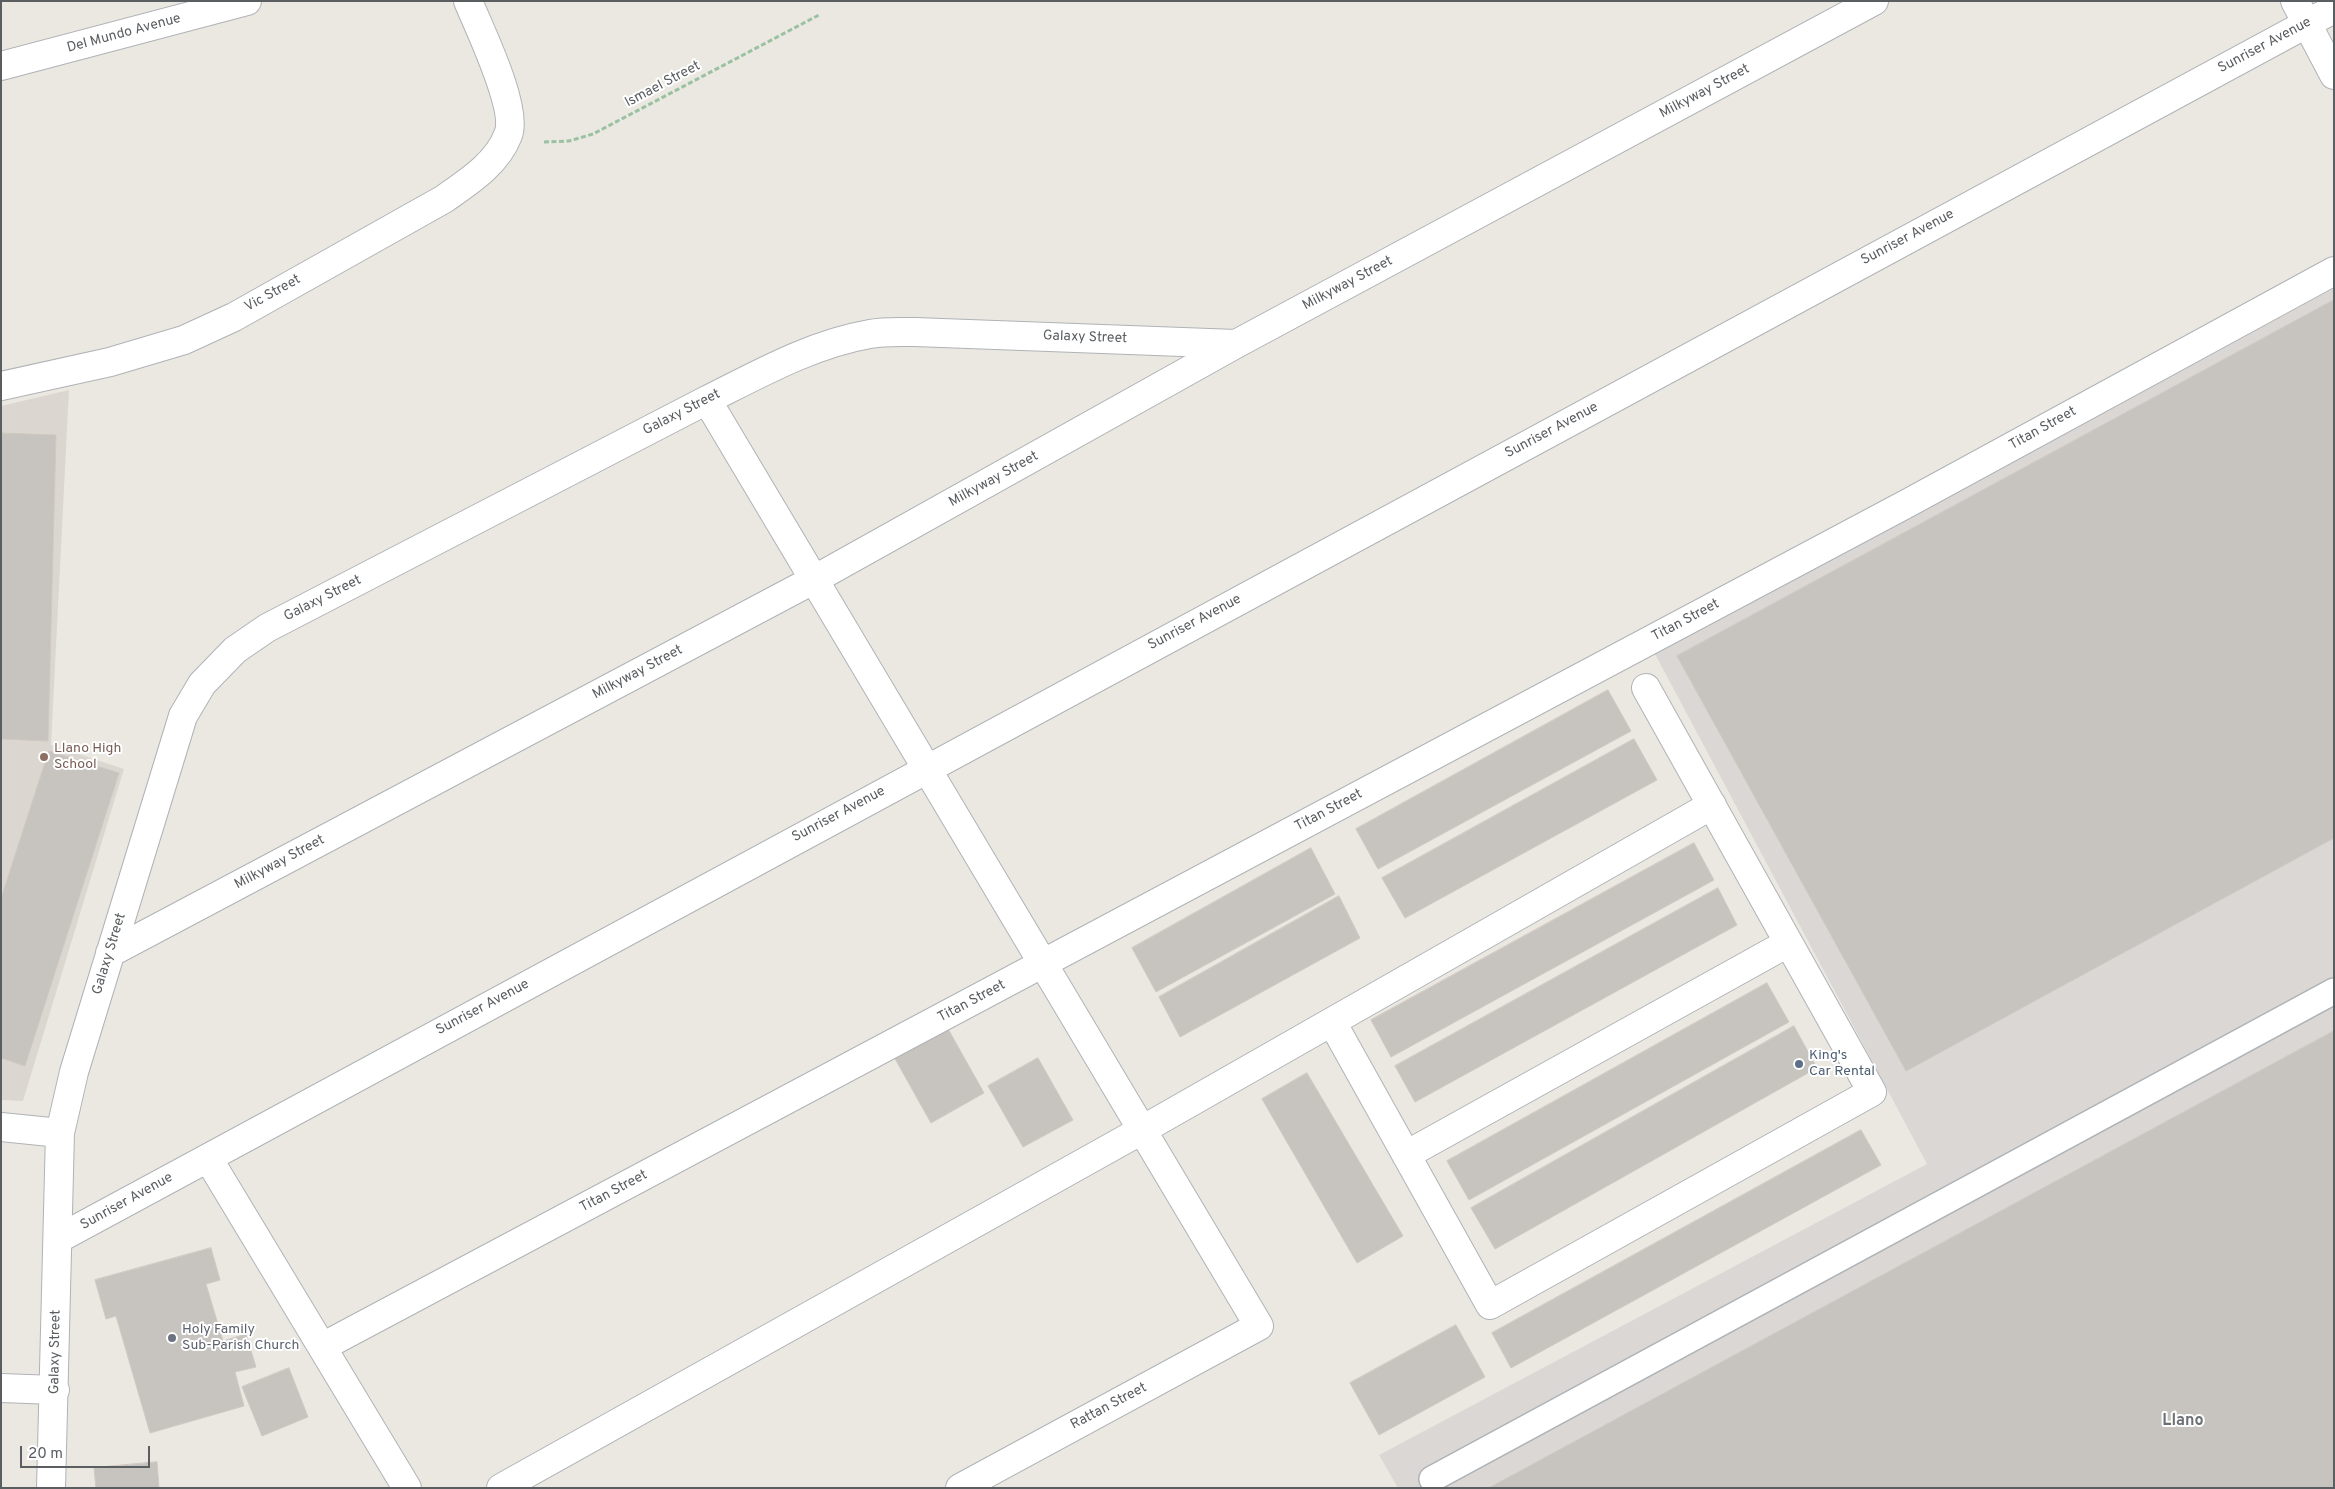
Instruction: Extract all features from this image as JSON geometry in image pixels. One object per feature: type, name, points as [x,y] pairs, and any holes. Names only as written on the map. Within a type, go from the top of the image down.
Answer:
[{"type":"street","name":"Del Mundo Avenue","points":[[1,66],[247,1]]},
{"type":"street","points":[[468,1],[504,90],[509,134]]},
{"type":"street","name":"Milkyway Street","points":[[110,953],[815,579],[1236,344],[1874,1]]},
{"type":"street","name":"Sunriser Avenue","points":[[58,1239],[927,768],[2301,12],[2334,9]]},
{"type":"street","points":[[2301,12],[2334,75]]},
{"type":"street","name":"Vic Street","points":[[1,386],[110,362],[184,340],[234,316],[444,199],[473,178],[493,159],[509,134]]},
{"type":"street","name":"Titan Street","points":[[322,1347],[1908,503],[2334,271]]},
{"type":"street","name":"Galaxy Street","points":[[51,1488],[55,1390],[60,1133],[74,1072],[183,716],[202,684],[235,650],[267,628],[707,400],[765,371],[823,346],[870,334],[916,332],[1236,344]]},
{"type":"street","points":[[707,400],[1142,1130]]},
{"type":"street","points":[[1332,1022],[1490,1305],[1872,1092],[1646,688]]},
{"type":"street","points":[[501,1488],[1142,1130],[1712,805]]},
{"type":"street","points":[[1406,1155],[1788,943]]},
{"type":"street","points":[[1,1127],[60,1133]]},
{"type":"street","name":"Rattan Street","points":[[960,1488],[1259,1326],[1142,1130]]},
{"type":"street","points":[[208,1158],[406,1488]]},
{"type":"street","points":[[1,1388],[55,1390]]},
{"type":"lane","points":[[1432,1478],[2334,992]]},
{"type":"path","name":"Ismael Street","points":[[509,134],[548,143],[592,134],[819,15]]},
{"type":"shaded area","points":[[2334,288],[2334,1488],[1398,1488],[1379,1455],[1927,1164],[1655,654]]},
{"type":"shaded area","name":"Llano High School","points":[[69,390],[51,745],[124,769],[23,1101],[1,1100],[1,406]]},
{"type":"building","points":[[2334,300],[2334,838],[1906,1071],[1677,656]]},
{"type":"building","points":[[1,433],[56,435],[48,741],[1,739]]},
{"type":"building","points":[[1608,690],[1631,731],[1378,869],[1356,829]]},
{"type":"building","points":[[1634,739],[1657,780],[1405,918],[1382,878]]},
{"type":"building","points":[[49,751],[119,773],[25,1066],[1,1058],[1,899]]},
{"type":"building","points":[[1694,843],[1714,880],[1391,1057],[1371,1020]]},
{"type":"building","points":[[1311,848],[1335,894],[1156,992],[1132,948]]},
{"type":"building","points":[[1718,888],[1737,925],[1415,1102],[1395,1066]]},
{"type":"building","points":[[1339,896],[1360,938],[1180,1037],[1159,997]]},
{"type":"building","points":[[1767,983],[1789,1022],[1469,1200],[1447,1161]]},
{"type":"building","points":[[1794,1026],[1817,1068],[1495,1249],[1471,1208]]},
{"type":"building","points":[[947,1027],[984,1093],[931,1123],[894,1057]]},
{"type":"building","points":[[2334,1031],[2334,1488],[1489,1488]]},
{"type":"building","points":[[1038,1058],[1073,1120],[1023,1147],[988,1086]]},
{"type":"building","points":[[1307,1073],[1403,1236],[1357,1263],[1262,1099]]},
{"type":"building","points":[[1861,1130],[1881,1165],[1511,1368],[1492,1333]]},
{"type":"building","name":"Holy Family Sub-Parish Church","points":[[211,1248],[220,1280],[206,1284],[223,1341],[246,1334],[256,1367],[235,1372],[244,1406],[150,1433],[116,1316],[106,1319],[95,1280]]},
{"type":"building","points":[[1456,1325],[1485,1377],[1379,1435],[1350,1383]]},
{"type":"building","points":[[289,1368],[308,1417],[262,1436],[242,1387]]},
{"type":"building","points":[[157,1462],[159,1488],[96,1488],[94,1468]]},
{"type":"place","name":"Llano High School","points":[[44,757]]},
{"type":"place","name":"King's Car Rental","points":[[1799,1064]]},
{"type":"place","name":"Holy Family Sub-Parish Church","points":[[172,1338]]},
{"type":"district","name":"Llano","points":[[2183,1422]]}]
